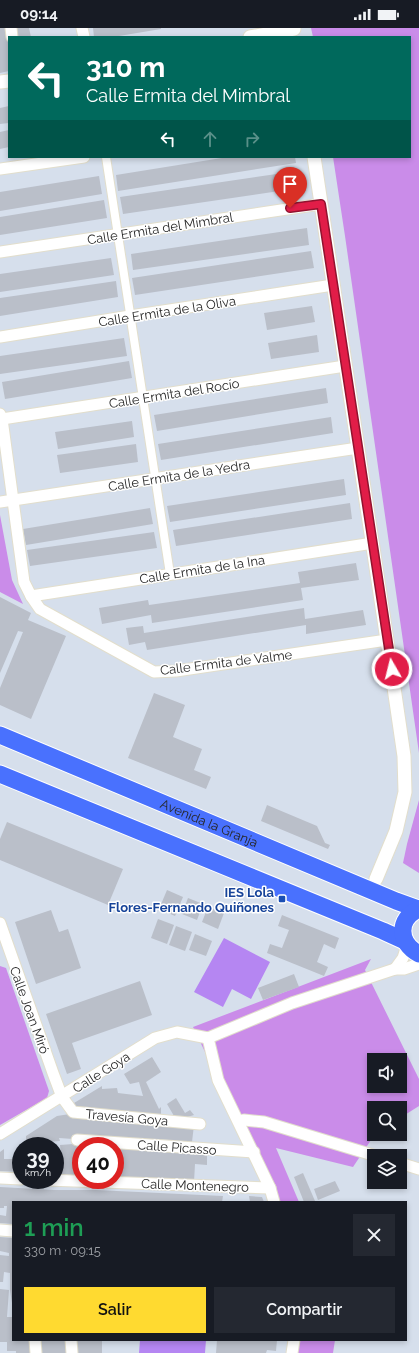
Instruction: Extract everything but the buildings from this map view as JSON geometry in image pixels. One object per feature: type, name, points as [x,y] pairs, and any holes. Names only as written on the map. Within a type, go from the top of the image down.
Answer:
[{"type":"main road","name":"Avenida la Granja","points":[[0,735],[383,896],[419,909]]},
{"type":"main road","points":[[0,774],[382,931],[410,946]]},
{"type":"main road","points":[[410,946],[403,927],[405,920],[410,914],[419,909]]},
{"type":"street","points":[[257,36],[294,31]]},
{"type":"street","points":[[0,169],[77,158]]},
{"type":"street","points":[[106,158],[170,574]]},
{"type":"street","points":[[314,158],[404,756],[405,792],[396,832],[376,879],[370,883],[360,886]]},
{"type":"street","name":"Calle Ermita del Mimbral","points":[[0,252],[321,204]]},
{"type":"street","name":"Calle Ermita de la Oliva","points":[[0,337],[333,285]]},
{"type":"street","name":"Calle Ermita del Rocío","points":[[1,417],[143,398],[345,366]]},
{"type":"street","name":"Calle Ermita de Valme","points":[[1,417],[24,582],[31,596],[40,608],[154,672],[176,671],[387,640]]},
{"type":"street","name":"Calle Ermita de la Yedra","points":[[0,502],[358,448]]},
{"type":"street","name":"Calle Ermita de la Ina","points":[[31,596],[373,543]]},
{"type":"street","points":[[376,879],[383,896]]},
{"type":"street","name":"Calle Joan Miró","points":[[0,923],[4,949],[62,1097]]},
{"type":"street","points":[[395,969],[410,946]]},
{"type":"street","points":[[274,1201],[270,1188],[254,1152],[218,1080],[208,1038],[292,1003],[395,969],[404,969],[419,964]]},
{"type":"street","name":"Calle Goya","points":[[0,1134],[155,1038],[177,1032],[208,1038]]},
{"type":"street","name":"Travesía Goya","points":[[62,1097],[73,1112],[200,1124]]},
{"type":"street","points":[[239,1121],[264,1122],[367,1153]]},
{"type":"street","name":"Calle Picasso","points":[[124,1143],[254,1152]]},
{"type":"street","points":[[407,1165],[419,1169]]},
{"type":"street","points":[[0,1178],[12,1179]]},
{"type":"street","name":"Calle Montenegro","points":[[64,1181],[270,1188]]},
{"type":"street","points":[[0,1230],[12,1231]]},
{"type":"street","points":[[35,1341],[36,1353]]},
{"type":"street","points":[[71,1341],[72,1353]]},
{"type":"street","points":[[292,1353],[294,1341]]},
{"type":"shaded area","points":[[311,28],[419,28],[419,753],[333,158],[411,158],[411,36],[313,36]]},
{"type":"shaded area","points":[[0,515],[12,580],[23,604],[0,592]]},
{"type":"shaded area","points":[[419,800],[419,873],[403,863]]},
{"type":"shaded area","points":[[224,938],[270,962],[251,999],[232,989],[223,1007],[194,992]]},
{"type":"shaded area","points":[[371,959],[365,970],[406,1053],[367,1053],[367,1093],[407,1093],[407,1055],[419,1079],[419,1106],[407,1114],[407,1101],[367,1101],[367,1141],[370,1141],[353,1167],[276,1148],[299,1201],[277,1201],[193,1027]]},
{"type":"shaded area","points":[[0,966],[6,968],[49,1091],[47,1098],[0,1125]]},
{"type":"shaded area","points":[[140,1341],[206,1341],[205,1353],[139,1353]]},
{"type":"shaded area","points":[[296,1341],[335,1341],[333,1353],[294,1353]]},
{"type":"place","name":"IES Lola Flores-Fernando Quiñones","points":[[282,899]]},
{"type":"route","points":[[290,208],[321,204],[392,669]]}]
